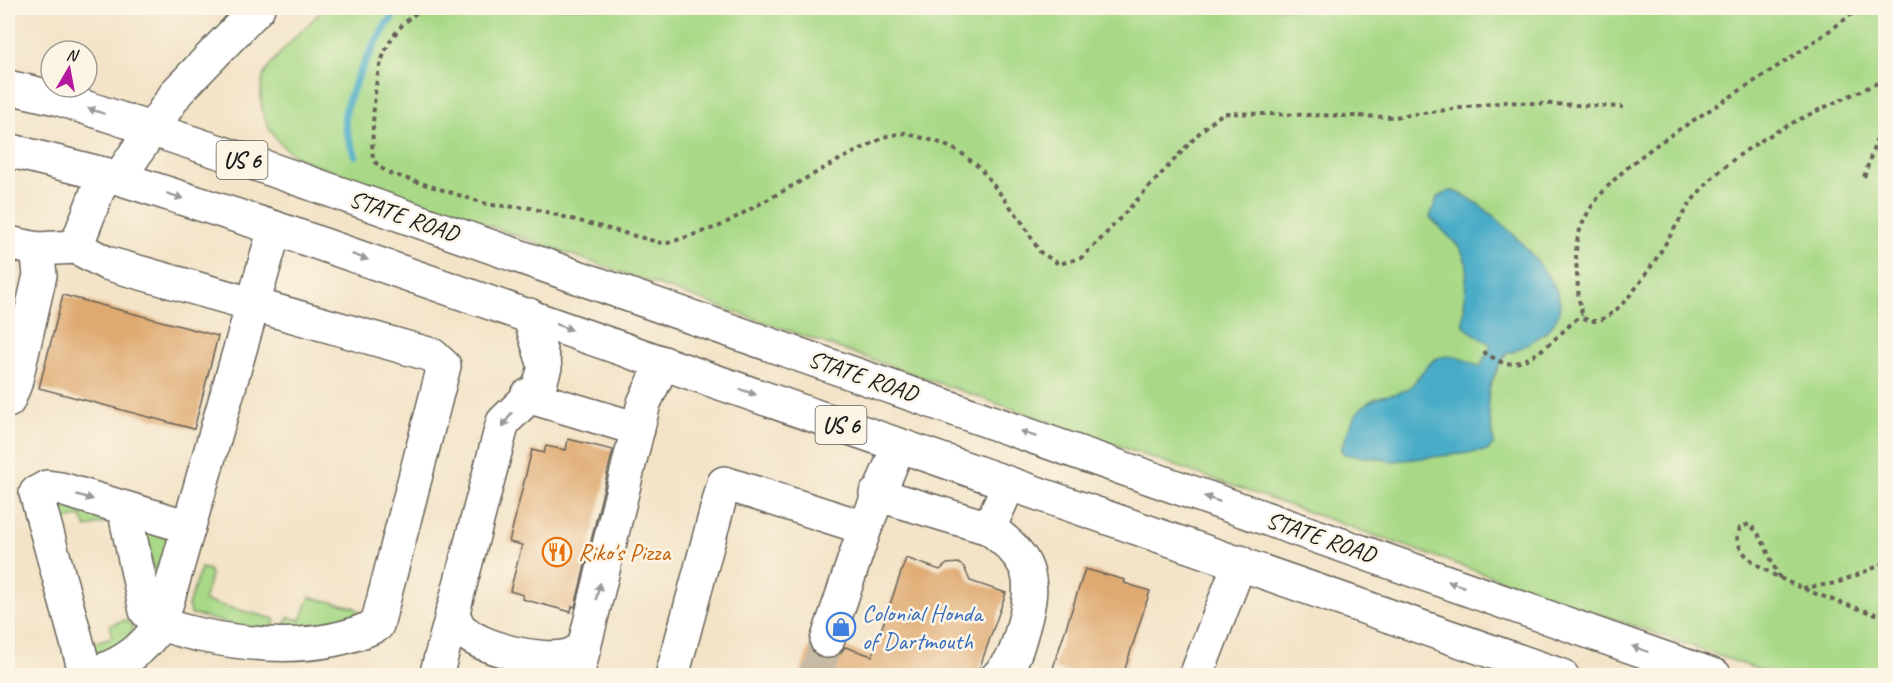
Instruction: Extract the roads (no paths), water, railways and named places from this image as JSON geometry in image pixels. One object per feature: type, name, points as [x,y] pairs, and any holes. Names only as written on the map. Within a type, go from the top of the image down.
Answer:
[{"type":"main road","points":[[76,247],[111,176],[151,129],[177,92],[258,8]]},
{"type":"main road","name":"STATE ROAD","points":[[8,87],[60,99],[151,129],[1715,675]]},
{"type":"main road","name":"STATE ROAD","points":[[8,150],[111,176],[275,228],[1240,562],[1524,669],[1562,675]]},
{"type":"main road","points":[[189,527],[46,487],[36,493],[86,675],[106,670],[123,662],[151,639],[161,622],[189,527],[252,303],[275,228]]},
{"type":"main road","points":[[22,246],[76,247],[106,263],[432,355],[444,366],[377,625],[359,634],[268,646],[240,643],[181,631],[161,622],[146,611],[124,508]]},
{"type":"main road","points":[[8,349],[25,271],[22,246]]},
{"type":"main road","points":[[8,401],[15,384],[40,275],[22,246]]},
{"type":"main road","points":[[436,675],[503,422],[527,396],[539,387],[545,367],[529,315]]},
{"type":"main road","points":[[453,613],[460,628],[476,641],[501,649],[551,658],[569,656],[581,662],[644,403],[663,363]]},
{"type":"main road","points":[[527,396],[638,429]]},
{"type":"main road","points":[[826,641],[876,494],[898,445]]},
{"type":"main road","points":[[672,675],[724,483],[865,528]]},
{"type":"main road","points":[[989,528],[1010,484]]},
{"type":"main road","points":[[876,494],[989,528],[1012,545],[1029,574],[1032,597],[1014,660],[998,675]]},
{"type":"main road","points":[[1196,675],[1258,515]]},
{"type":"water","points":[[1449,191],[1462,194],[1478,204],[1515,236],[1547,275],[1557,292],[1560,305],[1558,314],[1543,334],[1513,352],[1507,352],[1493,378],[1488,405],[1494,444],[1487,451],[1395,461],[1344,454],[1341,450],[1351,424],[1366,404],[1374,399],[1407,390],[1430,363],[1443,356],[1458,357],[1480,367],[1491,345],[1467,329],[1463,323],[1467,265],[1461,249],[1430,217],[1437,198]]},
{"type":"waterway","points":[[355,155],[345,125],[345,115],[352,90],[376,42],[401,8]]},
{"type":"tunnel","points":[[815,676],[827,641]]},
{"type":"place","name":"Riko's Pizza","points":[[557,552]]},
{"type":"place","name":"Colonial Honda of Dartmouth","points":[[841,627]]}]
